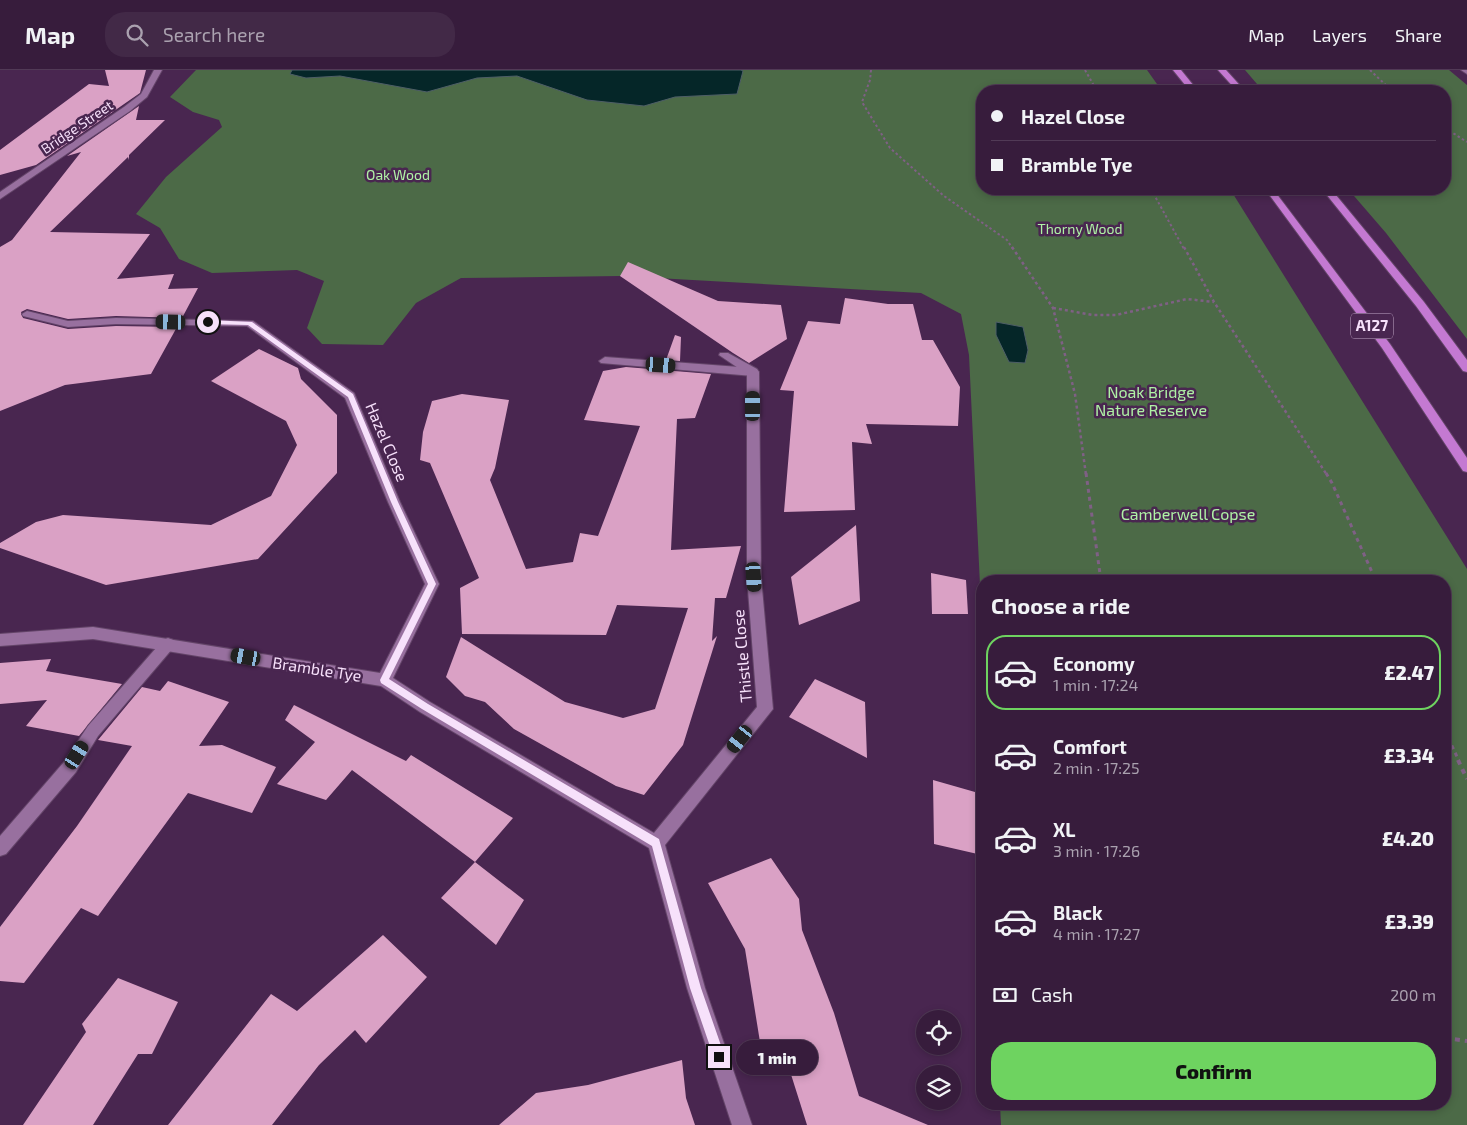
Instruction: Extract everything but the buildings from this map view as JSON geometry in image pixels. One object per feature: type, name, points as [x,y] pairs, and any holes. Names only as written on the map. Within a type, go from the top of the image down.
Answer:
[{"type":"highway","points":[[1177,70],[1189,85]]},
{"type":"highway","points":[[1222,70],[1236,85]]},
{"type":"highway","name":"A127","points":[[1273,195],[1386,346],[1467,468]]},
{"type":"highway","points":[[1331,195],[1420,304],[1467,368]]},
{"type":"street","name":"Bridge Street","points":[[2,192],[128,109],[144,95],[158,70]]},
{"type":"street","name":"Hazel Close","points":[[27,314],[68,324],[116,320],[250,323],[350,396],[394,502],[432,584],[384,680]]},
{"type":"street","points":[[724,356],[753,372]]},
{"type":"street","points":[[605,361],[753,372]]},
{"type":"street","name":"Thistle Close","points":[[656,843],[765,709],[754,577],[753,372]]},
{"type":"street","name":"Bramble Tye","points":[[0,640],[93,633],[384,680],[434,712],[656,843]]},
{"type":"street","points":[[0,848],[70,767],[93,731],[168,644]]},
{"type":"street","points":[[656,843],[696,988],[742,1125]]},
{"type":"path","points":[[871,70],[870,80],[862,102],[890,148],[944,196],[1007,240],[1052,308],[1075,394],[1100,575]]},
{"type":"path","points":[[1085,70],[1094,85]]},
{"type":"path","points":[[1370,70],[1386,85]]},
{"type":"path","points":[[1451,132],[1467,142]]},
{"type":"path","points":[[1154,195],[1214,302],[1332,483],[1373,575]]},
{"type":"path","points":[[1052,308],[1093,315],[1116,315],[1187,299],[1214,302]]},
{"type":"path","points":[[1451,744],[1467,779]]},
{"type":"path","points":[[1451,1039],[1467,1041]]},
{"type":"green space","name":"Noak Bridge Nature Reserve","points":[[196,70],[1147,70],[1158,85],[976,85],[976,195],[1234,195],[1467,569],[1467,1125],[1001,1125],[1000,1110],[1451,1110],[1451,575],[980,575],[969,355],[961,314],[921,293],[621,276],[461,278],[416,303],[383,345],[322,344],[307,328],[324,281],[297,270],[212,273],[179,259],[160,228],[136,214],[166,177],[222,127],[219,120],[193,112],[170,97]]},
{"type":"green space","points":[[1245,70],[1449,70],[1467,85],[1467,339],[1386,233],[1353,195],[1451,195],[1451,85],[1258,85]]},
{"type":"shaded area","points":[[292,70],[743,71],[737,94],[675,97],[644,106],[587,100],[517,76],[477,78],[427,92],[340,76],[306,78],[290,74]]},
{"type":"shaded area","points":[[996,322],[1023,327],[1028,350],[1025,363],[1009,362],[996,335]]},
{"type":"route","points":[[208,322],[250,323],[350,396],[394,502],[432,584],[384,680],[425,707],[656,843],[696,988],[719,1057]]},
{"type":"park label","name":"Oak Wood","points":[[398,175]]},
{"type":"park label","name":"Thorny Wood","points":[[1080,229]]},
{"type":"park label","name":"Camberwell Copse","points":[[1188,514]]}]
